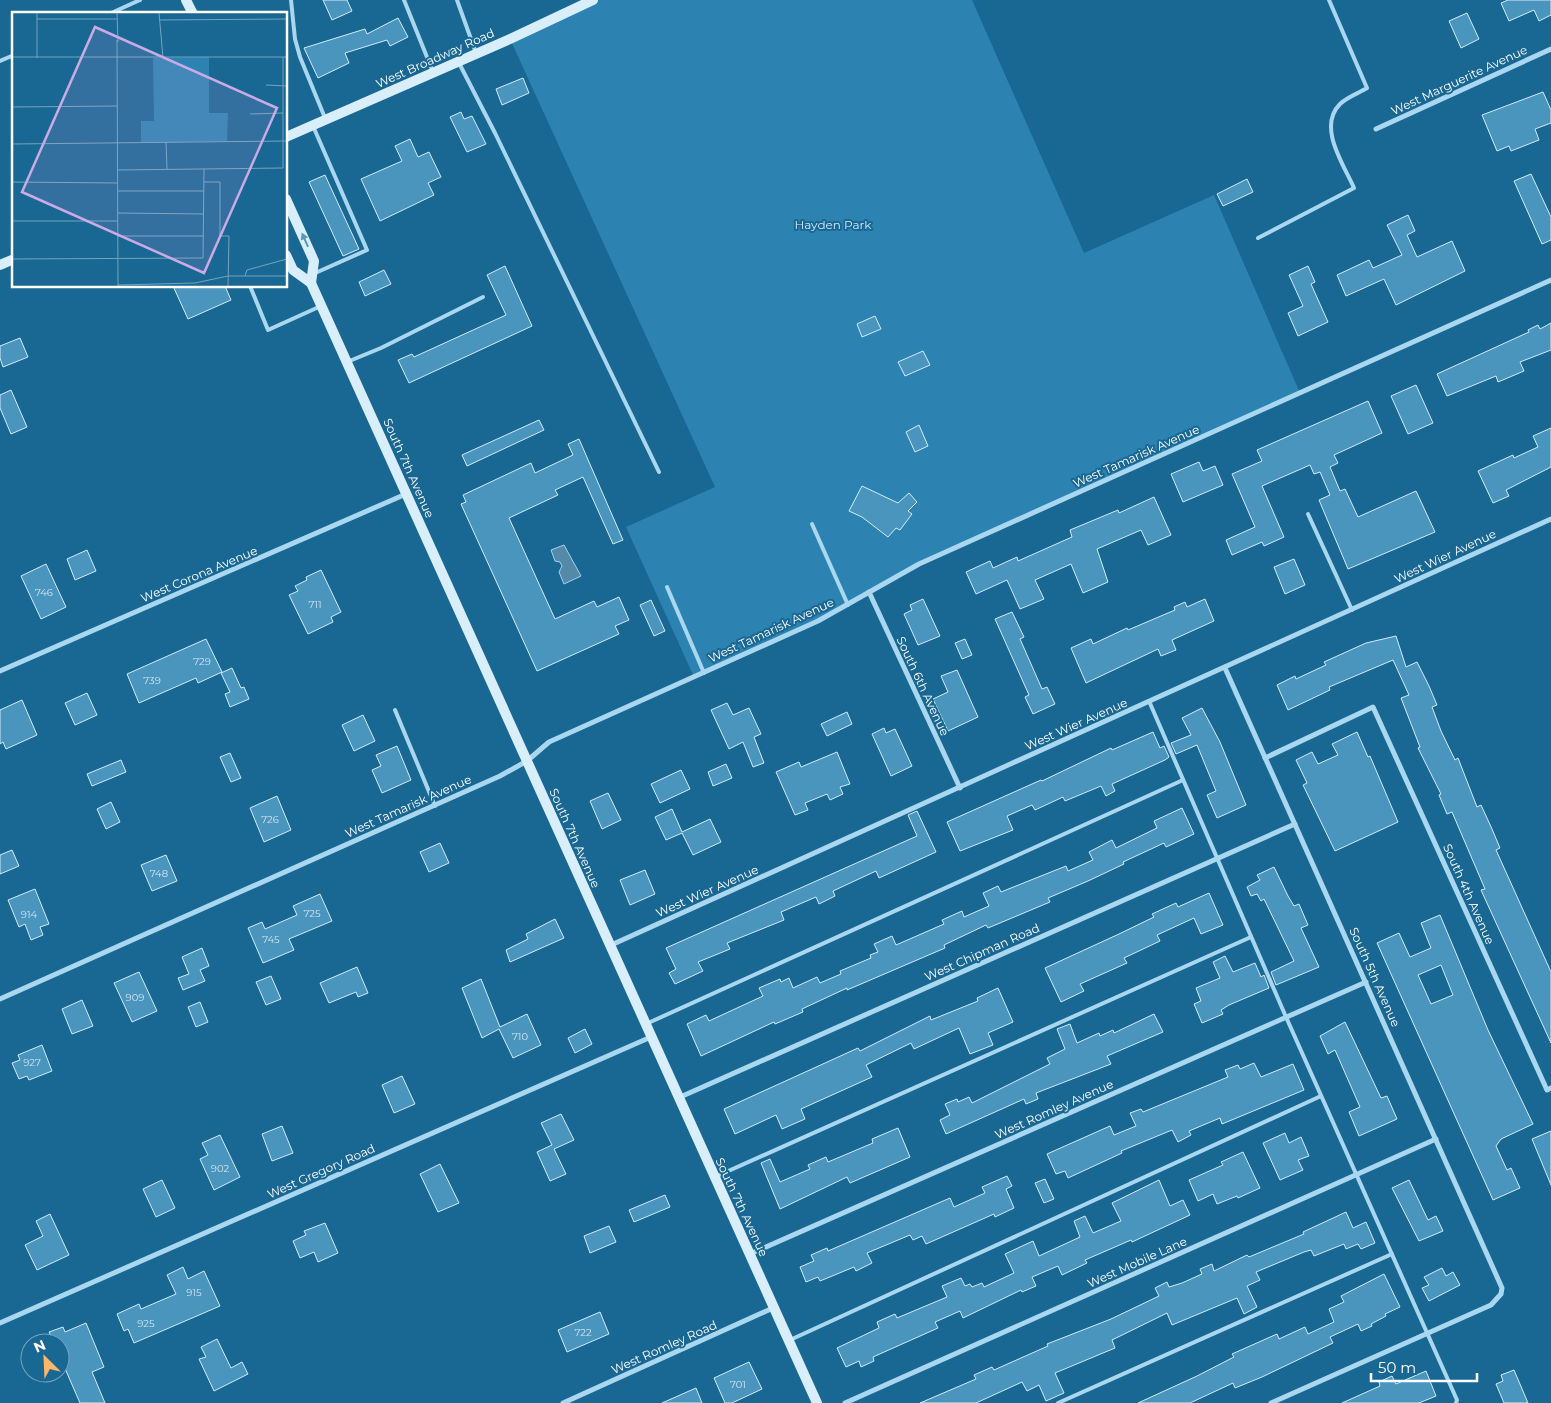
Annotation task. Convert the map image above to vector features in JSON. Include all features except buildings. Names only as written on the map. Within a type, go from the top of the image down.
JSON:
[{"type":"main road","name":"West Broadway Road","points":[[288,136],[476,53],[576,3],[593,0]]},
{"type":"main road","name":"South 7th Avenue","points":[[288,203],[314,261],[311,279],[321,306],[817,1403]]},
{"type":"main road","name":"South 7th Avenue","points":[[288,259],[293,270],[311,279]]},
{"type":"main road","points":[[0,265],[12,260]]},
{"type":"street","name":"West Marguerite Avenue","points":[[1376,129],[1551,49]]},
{"type":"street","name":"West Tamarisk Avenue","points":[[0,999],[500,776],[528,761],[549,742],[818,621],[919,564],[1551,280]]},
{"type":"street","name":"West Corona Avenue","points":[[0,671],[407,494]]},
{"type":"street","name":"West Wier Avenue","points":[[609,946],[1551,519]]},
{"type":"street","name":"South 6th Avenue","points":[[869,592],[960,788]]},
{"type":"street","name":"South 5th Avenue","points":[[1225,668],[1499,1280],[1501,1294],[1491,1305],[1429,1333]]},
{"type":"street","name":"South 4th Avenue","points":[[1265,758],[1373,707],[1549,1089]]},
{"type":"street","name":"West Chipman Road","points":[[678,1098],[1295,824]]},
{"type":"street","name":"West Romley Avenue","points":[[750,1254],[1366,982]]},
{"type":"street","name":"West Gregory Road","points":[[0,1323],[651,1037]]},
{"type":"street","name":"West Mobile Lane","points":[[845,1403],[1436,1139]]},
{"type":"street","name":"West Romley Road","points":[[563,1403],[774,1308]]},
{"type":"street","points":[[1271,1403],[1429,1333]]},
{"type":"lane","points":[[113,12],[140,0]]},
{"type":"lane","points":[[292,0],[295,39],[300,57],[326,120]]},
{"type":"lane","points":[[404,0],[433,72]]},
{"type":"lane","points":[[457,0],[476,53]]},
{"type":"lane","points":[[1258,238],[1354,188],[1333,142],[1330,121],[1339,104],[1367,88],[1329,0]]},
{"type":"lane","points":[[0,62],[12,57]]},
{"type":"lane","points":[[458,61],[500,142],[659,472]]},
{"type":"lane","points":[[311,279],[367,250],[313,126]]},
{"type":"lane","points":[[251,288],[268,330],[321,306]]},
{"type":"lane","points":[[347,362],[381,348],[483,296]]},
{"type":"lane","points":[[1308,514],[1352,610]]},
{"type":"lane","points":[[812,524],[848,605]]},
{"type":"lane","points":[[667,587],[704,673]]},
{"type":"lane","points":[[1149,701],[1286,1018],[1429,1333],[1457,1400],[1456,1403]]},
{"type":"lane","points":[[395,710],[435,806]]},
{"type":"lane","points":[[645,1024],[1183,780]]},
{"type":"lane","points":[[714,1178],[1251,937]]},
{"type":"lane","points":[[788,1340],[1321,1096]]},
{"type":"lane","points":[[1058,1403],[1392,1254]]},
{"type":"green space","name":"Hayden Park","points":[[596,0],[972,0],[1084,253],[1214,195],[1300,393],[919,564],[818,621],[694,677],[626,527],[715,487],[510,39]]},
{"type":"shaded area","points":[[564,545],[581,576],[564,584],[559,572],[562,566],[560,562],[555,561],[551,550]]}]
